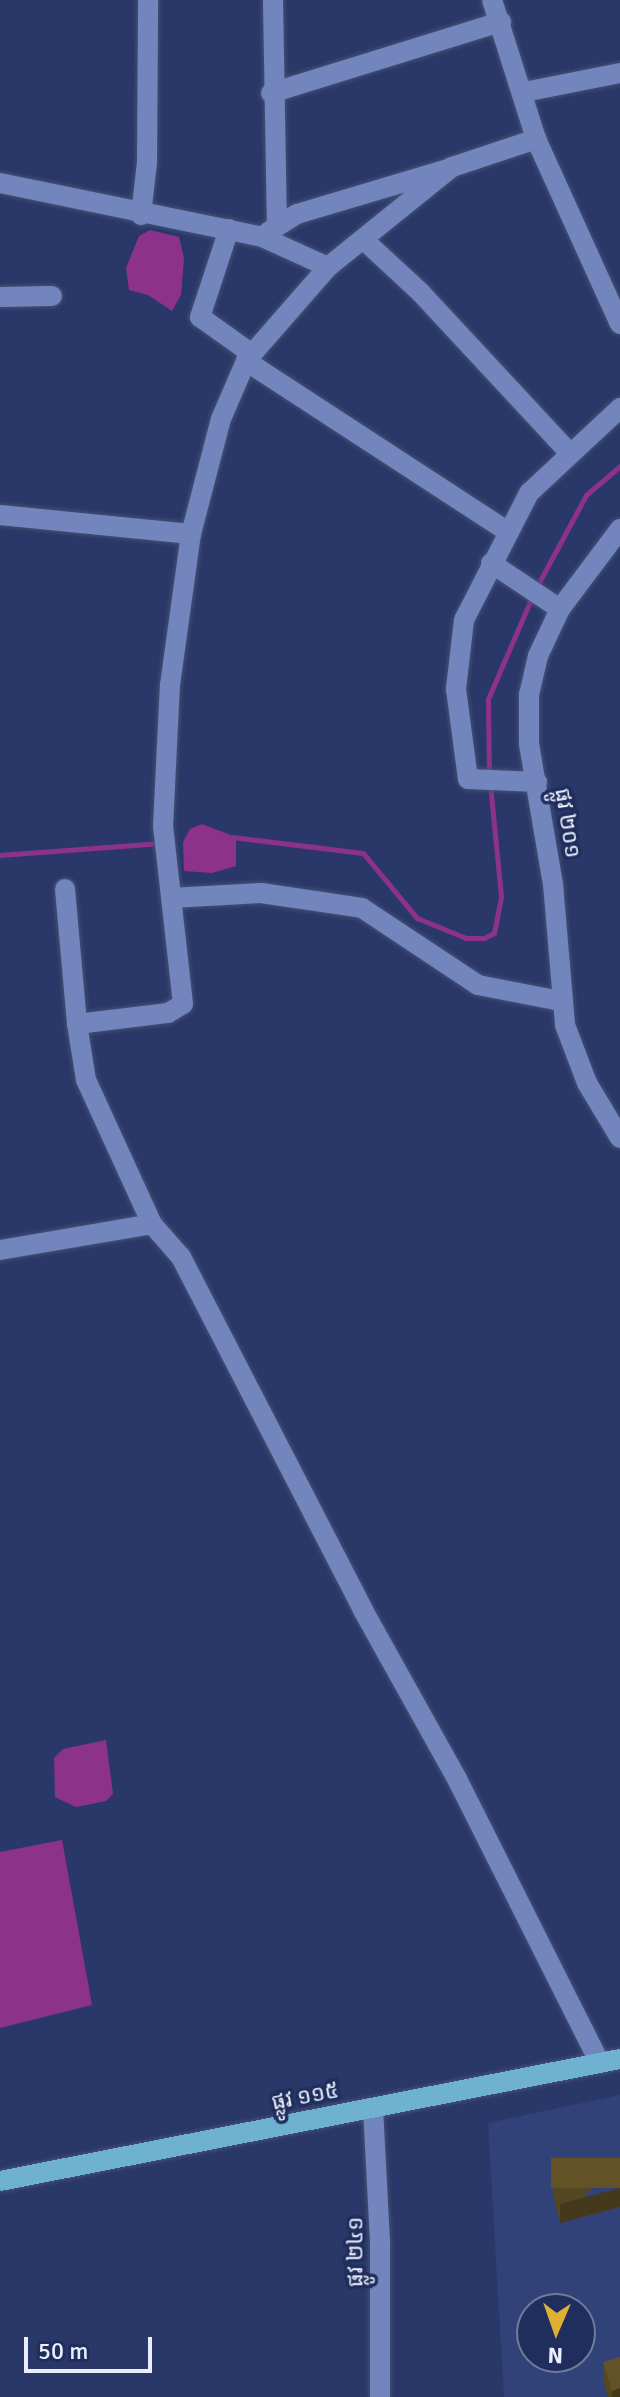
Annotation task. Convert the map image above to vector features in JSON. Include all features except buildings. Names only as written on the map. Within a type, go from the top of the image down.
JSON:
[{"type":"main road","name":"ផ្លូវ ១១៥","points":[[0,2181],[610,2061]]},
{"type":"street","points":[[141,215],[147,162],[148,0]]},
{"type":"street","points":[[270,230],[273,0]]},
{"type":"street","points":[[492,0],[524,92],[536,139],[620,324]]},
{"type":"street","points":[[271,93],[501,22]]},
{"type":"street","points":[[524,92],[620,73]]},
{"type":"street","points":[[0,183],[141,215],[229,229],[270,230],[536,139]]},
{"type":"street","points":[[77,1024],[168,1013],[183,1004],[164,831],[170,685],[191,534],[221,419],[249,358],[328,267],[366,242],[452,167]]},
{"type":"street","points":[[229,229],[200,317],[249,358],[507,531]]},
{"type":"street","points":[[270,230],[328,267]]},
{"type":"street","points":[[366,242],[421,293],[569,452]]},
{"type":"street","points":[[0,297],[52,296]]},
{"type":"street","points":[[537,782],[468,779],[456,689],[457,650],[464,620],[529,493],[569,452],[620,408]]},
{"type":"street","points":[[0,515],[191,534]]},
{"type":"street","name":"ផ្លូវ ២០១","points":[[620,529],[560,609],[538,656],[529,694],[529,744],[553,884],[560,1001],[587,1083],[620,1138]]},
{"type":"street","points":[[491,563],[560,609]]},
{"type":"street","points":[[65,889],[77,1024],[86,1080],[152,1224],[181,1257],[219,1322],[610,2061]]},
{"type":"street","points":[[171,898],[261,893],[362,908],[478,985],[560,1001]]},
{"type":"street","points":[[0,1250],[152,1224]]},
{"type":"street","name":"ផ្លូវ ២៤១","points":[[373,2108],[380,2240],[380,2397]]},
{"type":"shaded area","points":[[150,230],[179,237],[184,258],[181,295],[172,311],[148,295],[129,290],[126,268],[139,236]]},
{"type":"shaded area","points":[[202,824],[236,837],[236,866],[212,873],[184,871],[183,842],[190,829]]},
{"type":"shaded area","points":[[106,1740],[113,1794],[106,1801],[76,1807],[55,1797],[54,1758],[63,1749]]},
{"type":"shaded area","points":[[62,1840],[92,2005],[0,2028],[0,1852]]},
{"type":"shaded area","points":[[620,2095],[620,2397],[504,2397],[488,2123]]},
{"type":"waterway","points":[[536,588],[586,495],[620,466]]},
{"type":"waterway","points":[[489,774],[488,699],[532,597]]},
{"type":"waterway","points":[[232,837],[363,853],[417,918],[466,938],[484,938],[494,933],[501,896],[490,784]]},
{"type":"waterway","points":[[0,855],[158,843]]}]
